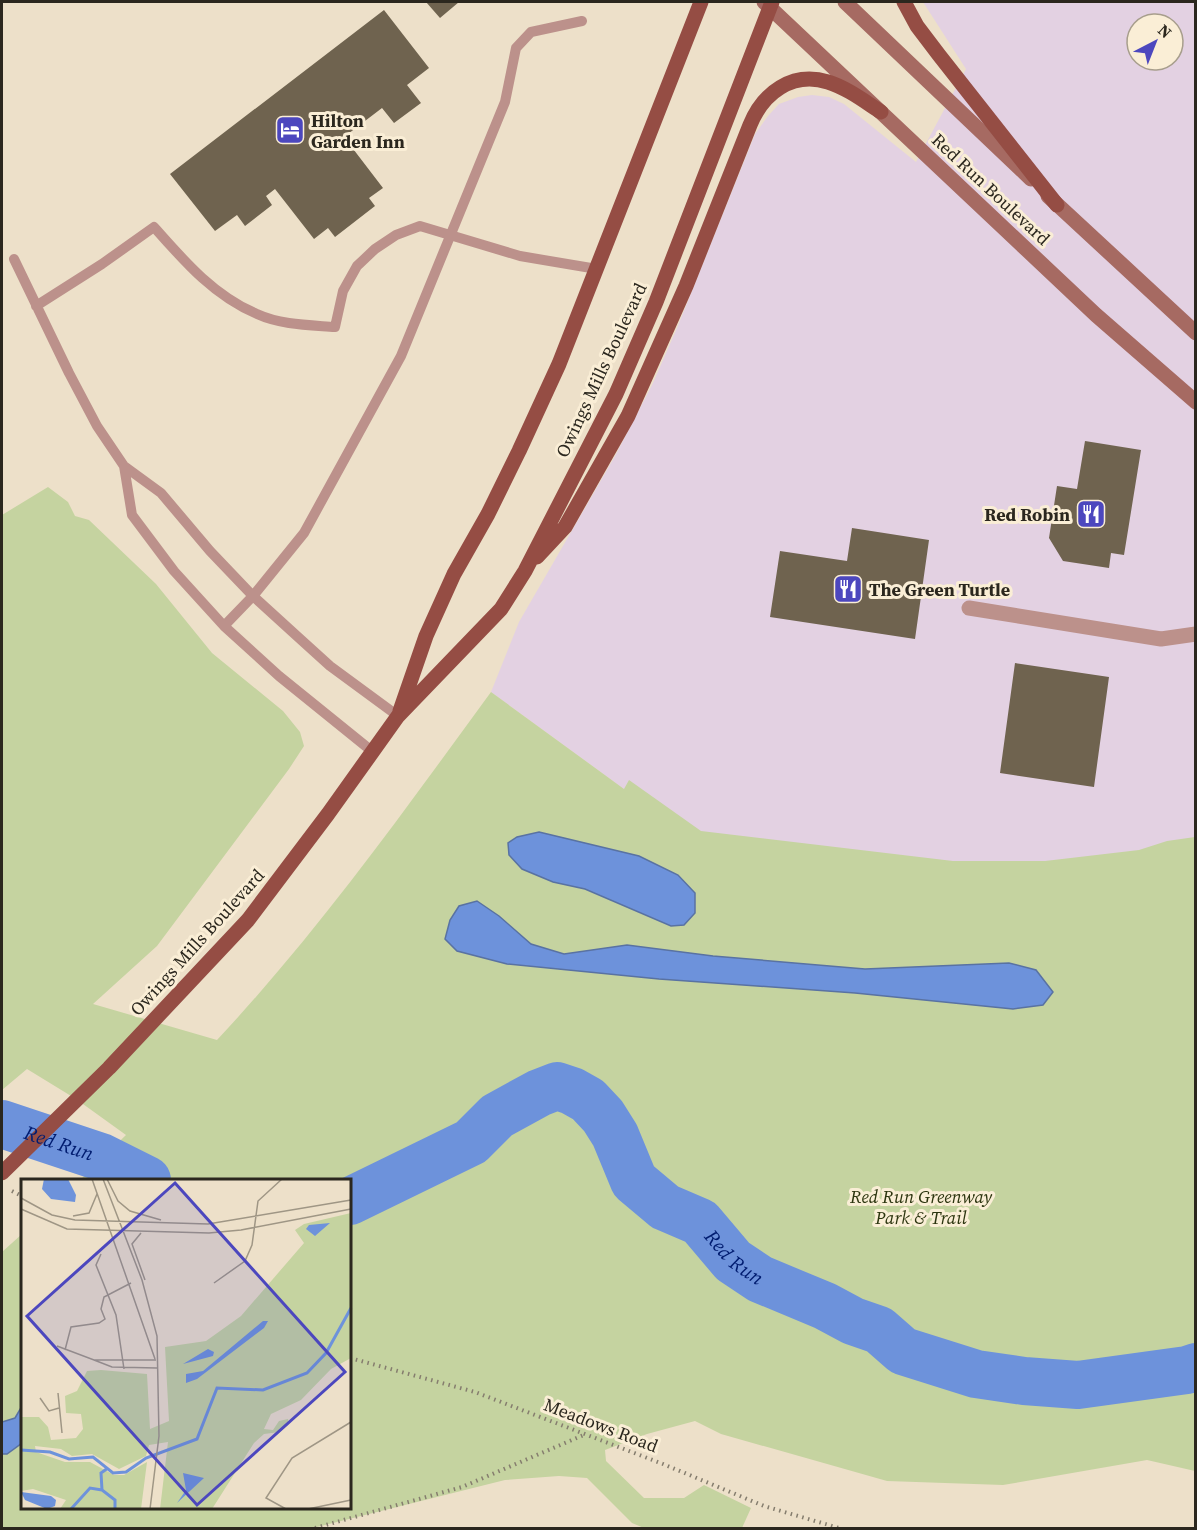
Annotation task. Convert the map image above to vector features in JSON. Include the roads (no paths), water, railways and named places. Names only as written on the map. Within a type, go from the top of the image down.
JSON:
[{"type":"main road","name":"Owings Mills Boulevard","points":[[398,716],[426,636],[454,574],[488,514],[559,364],[700,2]]},
{"type":"main road","name":"Red Run Boulevard","points":[[845,2],[1057,205],[1196,333]]},
{"type":"main road","points":[[904,2],[917,26],[1057,205]]},
{"type":"main road","name":"Owings Mills Boulevard","points":[[2,1173],[55,1123],[248,920],[398,716],[501,609],[525,571],[616,394],[656,302],[769,3]]},
{"type":"main road","name":"Red Run Boulevard","points":[[769,3],[1104,323],[1196,402]]},
{"type":"main road","points":[[525,571],[565,527],[628,416],[686,286],[750,125],[762,101],[770,93],[788,84],[821,80],[854,94],[881,112]]},
{"type":"street","points":[[969,608],[1161,639],[1196,634]]},
{"type":"lane","points":[[224,626],[253,596],[304,533],[395,366],[505,102],[516,48],[531,32],[582,21]]},
{"type":"lane","points":[[36,306],[154,228],[199,277],[227,297],[258,315],[294,324],[335,327],[343,291],[357,266],[375,249],[396,235],[420,226],[520,256],[597,269]]},
{"type":"lane","points":[[14,259],[97,426],[124,466],[161,493],[210,551],[253,596],[330,666],[398,716]]},
{"type":"lane","points":[[124,466],[132,514],[174,571],[224,626],[306,699],[373,752]]},
{"type":"water","points":[[539,832],[639,856],[678,875],[695,893],[695,913],[684,925],[671,926],[585,889],[553,882],[522,869],[509,855],[508,843],[517,837]]},
{"type":"water","points":[[477,901],[499,916],[531,944],[564,954],[627,945],[713,956],[865,969],[1009,963],[1036,970],[1053,992],[1043,1005],[1013,1009],[855,993],[659,979],[507,964],[457,951],[445,939],[450,920],[459,906]]},
{"type":"water","points":[[21,1408],[21,1444],[7,1454],[2,1454],[2,1422],[15,1418]]},
{"type":"waterway","name":"Red Run","points":[[351,1201],[471,1142],[497,1116],[557,1086],[588,1100],[603,1116],[615,1135],[634,1181],[665,1207],[700,1222],[733,1261],[760,1279],[825,1306],[853,1321],[879,1330],[903,1351],[976,1374],[1024,1381],[1078,1385],[1196,1367]]},
{"type":"waterway","name":"Red Run","points":[[2,1124],[101,1157],[145,1179]]},
{"type":"place","name":"Hilton Garden Inn","points":[[290,130]]},
{"type":"place","name":"Red Robin","points":[[1091,514]]},
{"type":"place","name":"The Green Turtle","points":[[848,589]]},
{"type":"park label","name":"Red Run Greenway Park & Trail","points":[[921,1206]]}]
